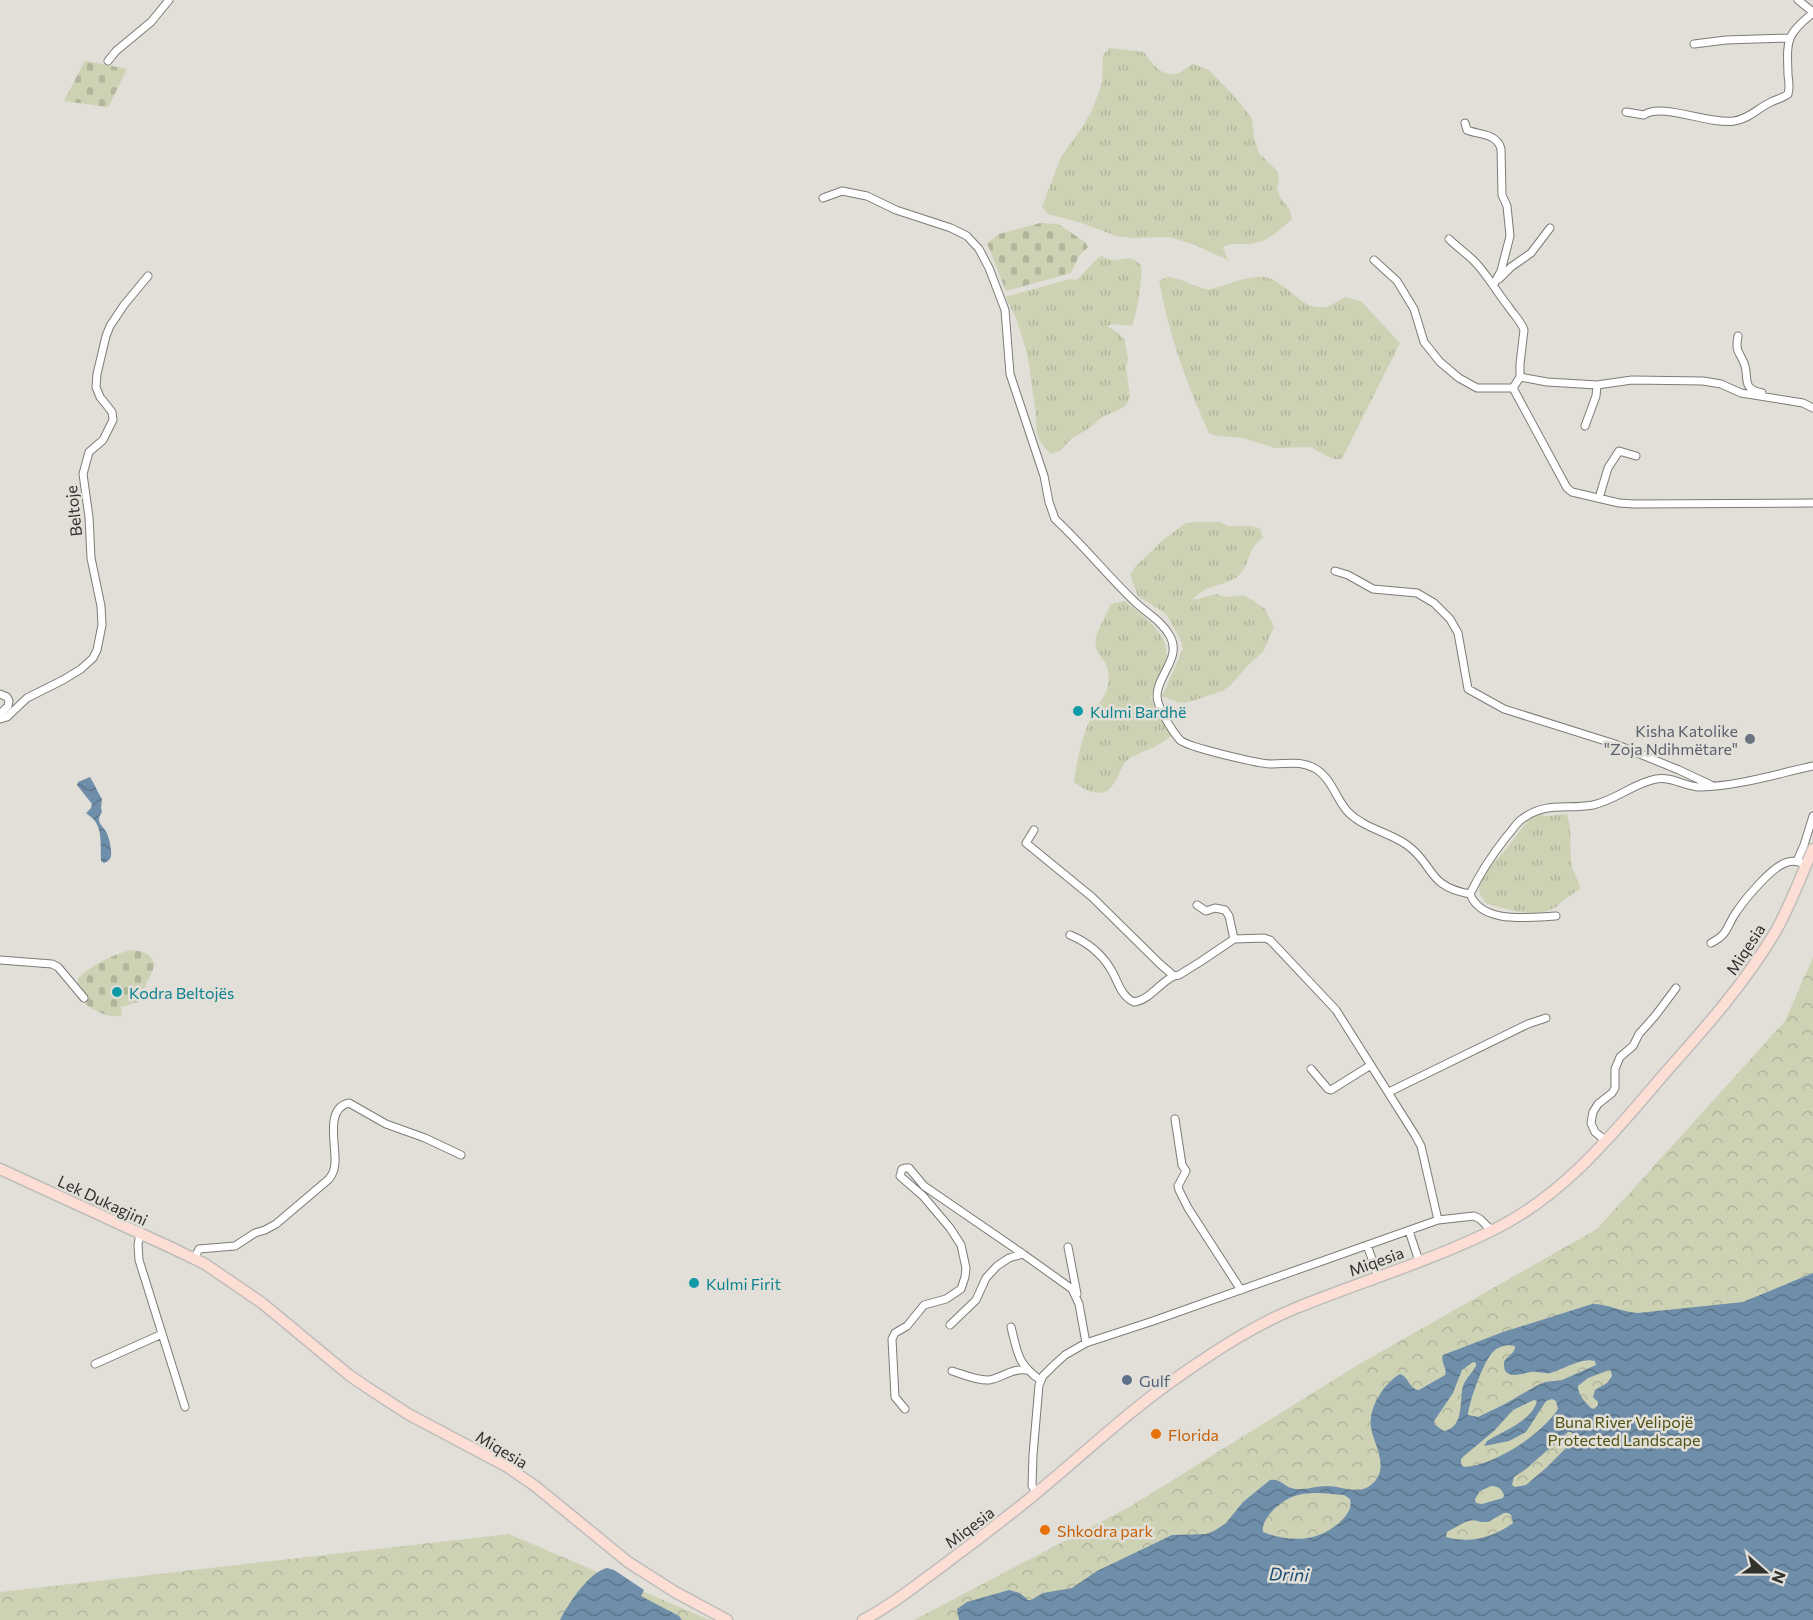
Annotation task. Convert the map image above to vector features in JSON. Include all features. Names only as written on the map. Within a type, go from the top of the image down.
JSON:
[{"type":"main road","name":"Miqesia","points":[[863,1620],[887,1606],[991,1530],[1158,1391],[1232,1340],[1292,1310],[1419,1262],[1492,1231],[1552,1192],[1606,1141],[1721,1009],[1751,970],[1791,902],[1802,863],[1813,849]]},
{"type":"main road","name":"Lek Dukagjini","points":[[0,1169],[194,1258],[262,1304]]},
{"type":"main road","name":"Miqesia","points":[[262,1304],[368,1388],[408,1414],[506,1466],[535,1486],[628,1562],[675,1592],[727,1620]]},
{"type":"street","points":[[108,62],[116,51],[151,22],[169,0]]},
{"type":"street","points":[[1626,112],[1644,115],[1649,111],[1661,110],[1718,122],[1734,121],[1748,118],[1765,105],[1788,94],[1790,89],[1789,39],[1800,23],[1813,13],[1797,0]]},
{"type":"street","points":[[1694,44],[1726,40],[1789,39]]},
{"type":"street","points":[[1465,123],[1467,130],[1494,137],[1502,149],[1502,195],[1507,206],[1510,236],[1496,283]]},
{"type":"street","points":[[823,198],[842,191],[867,196],[896,210],[967,236],[978,249],[989,268],[1005,310],[1010,374],[1044,476],[1055,519],[1136,604],[1160,623],[1171,637],[1172,661],[1161,680],[1156,697],[1171,727],[1182,742],[1253,762],[1303,763],[1317,769],[1331,782],[1336,795],[1348,812],[1363,824],[1409,846],[1444,886],[1470,894]]},
{"type":"street","points":[[1496,283],[1511,267],[1531,253],[1550,228]]},
{"type":"street","points":[[1449,239],[1474,260],[1486,277],[1496,283],[1505,303],[1522,325],[1524,330],[1520,377],[1513,388]]},
{"type":"street","points":[[1374,260],[1397,281],[1414,309],[1424,342],[1440,362],[1459,378],[1477,388],[1513,388]]},
{"type":"street","name":"Beltoje","points":[[0,719],[7,717],[27,698],[81,669],[93,658],[97,650],[102,625],[101,606],[91,558],[89,517],[83,474],[89,452],[102,440],[113,420],[112,412],[99,397],[96,387],[106,336],[120,310],[148,276]]},
{"type":"street","points":[[1738,336],[1737,351],[1744,363],[1749,387],[1772,398]]},
{"type":"street","points":[[1520,377],[1547,382],[1597,385],[1632,380],[1704,381],[1721,384],[1741,393],[1803,403],[1813,408]]},
{"type":"street","points":[[1586,426],[1596,396],[1597,385]]},
{"type":"street","points":[[1513,388],[1567,488],[1572,492],[1619,503],[1634,504],[1813,503]]},
{"type":"street","points":[[1599,498],[1608,468],[1619,450],[1636,456]]},
{"type":"street","points":[[1335,571],[1348,575],[1373,590],[1417,593],[1434,603],[1450,619],[1458,633],[1468,689],[1486,700],[1514,712],[1615,744],[1711,785]]},
{"type":"street","points":[[0,693],[9,701],[8,706],[0,714]]},
{"type":"street","points":[[1556,916],[1499,916],[1473,902],[1470,894],[1489,858],[1520,820],[1541,808],[1590,806],[1606,802],[1643,783],[1659,778],[1699,787],[1767,778],[1813,766]]},
{"type":"street","points":[[1711,943],[1726,934],[1735,914],[1759,884],[1784,863],[1802,863],[1804,845],[1813,816]]},
{"type":"street","points":[[1034,830],[1026,843],[1092,897],[1174,976]]},
{"type":"street","points":[[1197,905],[1206,911],[1215,908],[1225,910],[1229,916],[1234,939]]},
{"type":"street","points":[[1070,935],[1087,942],[1096,950],[1111,968],[1126,997],[1134,1002],[1143,1000],[1167,979],[1179,975],[1234,939],[1264,938],[1274,943],[1336,1011],[1418,1140],[1438,1220]]},
{"type":"street","points":[[0,960],[52,964],[58,967],[84,998]]},
{"type":"street","points":[[1606,1141],[1595,1132],[1591,1123],[1593,1112],[1615,1088],[1616,1069],[1620,1057],[1633,1046],[1639,1034],[1676,988]]},
{"type":"street","points":[[1389,1092],[1528,1024],[1546,1018]]},
{"type":"street","points":[[1311,1069],[1331,1090],[1371,1065]]},
{"type":"street","points":[[194,1258],[199,1249],[235,1246],[255,1233],[276,1224],[329,1179],[333,1173],[335,1161],[334,1118],[343,1104],[349,1103],[386,1124],[426,1138],[461,1155]]},
{"type":"street","points":[[1175,1119],[1182,1165],[1186,1171],[1178,1186],[1179,1190],[1188,1208],[1241,1290]]},
{"type":"street","points":[[905,1409],[896,1397],[894,1383],[895,1362],[892,1346],[895,1333],[907,1326],[924,1305],[946,1299],[961,1289],[966,1268],[961,1245],[923,1196],[900,1176],[902,1169],[909,1168],[924,1186],[1068,1284],[1079,1304]]},
{"type":"street","points":[[1037,1493],[1032,1485],[1036,1400],[1040,1380],[1065,1356],[1086,1343],[1438,1220],[1477,1217],[1492,1231]]},
{"type":"street","points":[[1409,1231],[1419,1262]]},
{"type":"street","points":[[140,1233],[139,1260],[185,1407]]},
{"type":"street","points":[[1367,1245],[1378,1276]]},
{"type":"street","points":[[1068,1247],[1086,1343]]},
{"type":"street","points":[[950,1325],[976,1300],[986,1278],[997,1266],[1009,1258],[1023,1254]]},
{"type":"street","points":[[1011,1328],[1018,1354],[1026,1370],[1040,1380]]},
{"type":"street","points":[[95,1364],[162,1334]]},
{"type":"street","points":[[952,1371],[990,1380],[1014,1370],[1026,1370]]},
{"type":"green space","points":[[1109,48],[1144,52],[1156,67],[1165,73],[1177,73],[1193,64],[1209,70],[1252,118],[1259,153],[1278,172],[1277,189],[1290,210],[1292,219],[1263,241],[1223,247],[1228,260],[1176,239],[1116,236],[1082,223],[1048,214],[1042,207],[1061,157],[1092,110],[1102,83],[1103,55]]},
{"type":"green space","points":[[84,62],[127,69],[107,107],[64,101]]},
{"type":"green space","points":[[1040,223],[1058,224],[1085,242],[1088,247],[1079,256],[1071,273],[1006,291],[987,243],[999,234]]},
{"type":"green space","points":[[1101,256],[1113,260],[1130,258],[1141,265],[1139,295],[1132,326],[1115,324],[1107,326],[1120,334],[1125,341],[1130,396],[1126,405],[1102,417],[1088,429],[1072,438],[1060,451],[1051,454],[1040,442],[1038,436],[1029,364],[1023,338],[1005,297],[1070,279],[1076,280]]},
{"type":"green space","points":[[1167,277],[1211,289],[1244,279],[1265,277],[1280,284],[1309,305],[1316,307],[1328,306],[1346,297],[1362,302],[1400,343],[1342,459],[1333,459],[1310,447],[1275,448],[1243,438],[1217,436],[1209,433],[1173,339],[1159,281]]},
{"type":"green space","points":[[1186,523],[1252,526],[1260,529],[1263,538],[1252,550],[1238,576],[1202,591],[1193,600],[1217,594],[1225,597],[1243,595],[1265,609],[1274,627],[1263,652],[1230,686],[1186,703],[1162,696],[1183,649],[1181,641],[1168,617],[1138,596],[1130,575],[1134,568],[1164,539]]},
{"type":"green space","points":[[1125,601],[1149,621],[1162,637],[1165,645],[1167,655],[1165,666],[1151,697],[1157,714],[1172,735],[1130,758],[1110,788],[1096,793],[1074,782],[1075,773],[1087,727],[1106,692],[1108,683],[1107,667],[1096,648],[1097,634],[1111,604]]},
{"type":"green space","points":[[1538,813],[1545,816],[1567,814],[1572,867],[1580,889],[1545,912],[1519,912],[1486,903],[1479,888],[1480,881],[1524,826]]},
{"type":"green space","points":[[131,950],[146,953],[155,965],[138,1002],[121,1007],[122,1016],[109,1016],[98,1012],[77,998],[78,978],[103,961]]},
{"type":"green space","name":"Buna River Velipojë Protected Landscape","points":[[1813,957],[1813,1620],[914,1620],[1131,1506],[1361,1363],[1597,1229],[1785,1021]]},
{"type":"green space","points":[[509,1534],[710,1620],[0,1620],[0,1592]]},
{"type":"water","points":[[90,777],[102,799],[102,812],[99,820],[108,835],[111,846],[111,857],[104,863],[101,861],[99,829],[86,813],[92,804],[77,785],[78,782]]},
{"type":"water","name":"Buna River Velipojë Protected Landscape","points":[[1813,1273],[1813,1620],[959,1620],[957,1609],[967,1602],[1009,1590],[1020,1593],[1031,1600],[1043,1593],[1072,1588],[1097,1571],[1172,1535],[1206,1534],[1214,1531],[1226,1523],[1243,1502],[1270,1480],[1277,1480],[1295,1489],[1327,1486],[1358,1490],[1368,1487],[1375,1481],[1381,1467],[1371,1428],[1372,1412],[1378,1397],[1388,1383],[1400,1374],[1413,1388],[1419,1390],[1445,1375],[1443,1355],[1503,1332],[1592,1304],[1638,1313],[1743,1302]],"holes":[[[1504,1346],[1515,1346],[1504,1362],[1505,1370],[1511,1375],[1534,1372],[1550,1373],[1590,1360],[1595,1361],[1596,1365],[1562,1380],[1545,1382],[1478,1417],[1468,1415],[1474,1392],[1488,1358],[1494,1351]],[[1473,1362],[1476,1363],[1463,1386],[1458,1419],[1451,1428],[1444,1431],[1435,1425],[1434,1421],[1453,1393],[1462,1370]],[[1611,1371],[1612,1376],[1607,1383],[1595,1390],[1593,1397],[1598,1405],[1594,1409],[1582,1398],[1578,1386],[1588,1378]],[[1552,1399],[1556,1401],[1558,1409],[1550,1419],[1516,1447],[1489,1461],[1464,1467],[1461,1464],[1461,1459],[1494,1431],[1513,1410],[1534,1400],[1537,1401],[1534,1408],[1523,1420],[1487,1441],[1484,1446],[1509,1441],[1526,1432],[1546,1401]],[[1568,1432],[1574,1435],[1571,1443],[1526,1485],[1515,1487],[1512,1485],[1514,1477]],[[1491,1486],[1499,1488],[1504,1495],[1503,1498],[1482,1504],[1476,1503],[1475,1499],[1480,1491]],[[1303,1494],[1344,1495],[1350,1499],[1348,1513],[1333,1527],[1315,1536],[1294,1539],[1263,1532],[1265,1522],[1272,1511],[1287,1499]],[[1508,1513],[1513,1523],[1481,1538],[1464,1540],[1446,1537],[1447,1532],[1465,1522],[1473,1520],[1488,1522]]]},
{"type":"water","points":[[607,1568],[614,1570],[644,1590],[641,1596],[679,1616],[682,1620],[560,1620],[586,1582]]},
{"type":"place","name":"Kulmi Bardhë","points":[[1078,711]]},
{"type":"place","name":"Kisha Katolike \"Zoja Ndihmëtare\"","points":[[1750,739]]},
{"type":"place","name":"Kodra Beltojës","points":[[117,992]]},
{"type":"place","name":"Kulmi Firit","points":[[694,1283]]},
{"type":"place","name":"Gulf","points":[[1127,1380]]},
{"type":"place","name":"Florida","points":[[1156,1434]]},
{"type":"place","name":"Shkodra park","points":[[1045,1530]]},
{"type":"water label","name":"Drini","points":[[1289,1574]]}]
